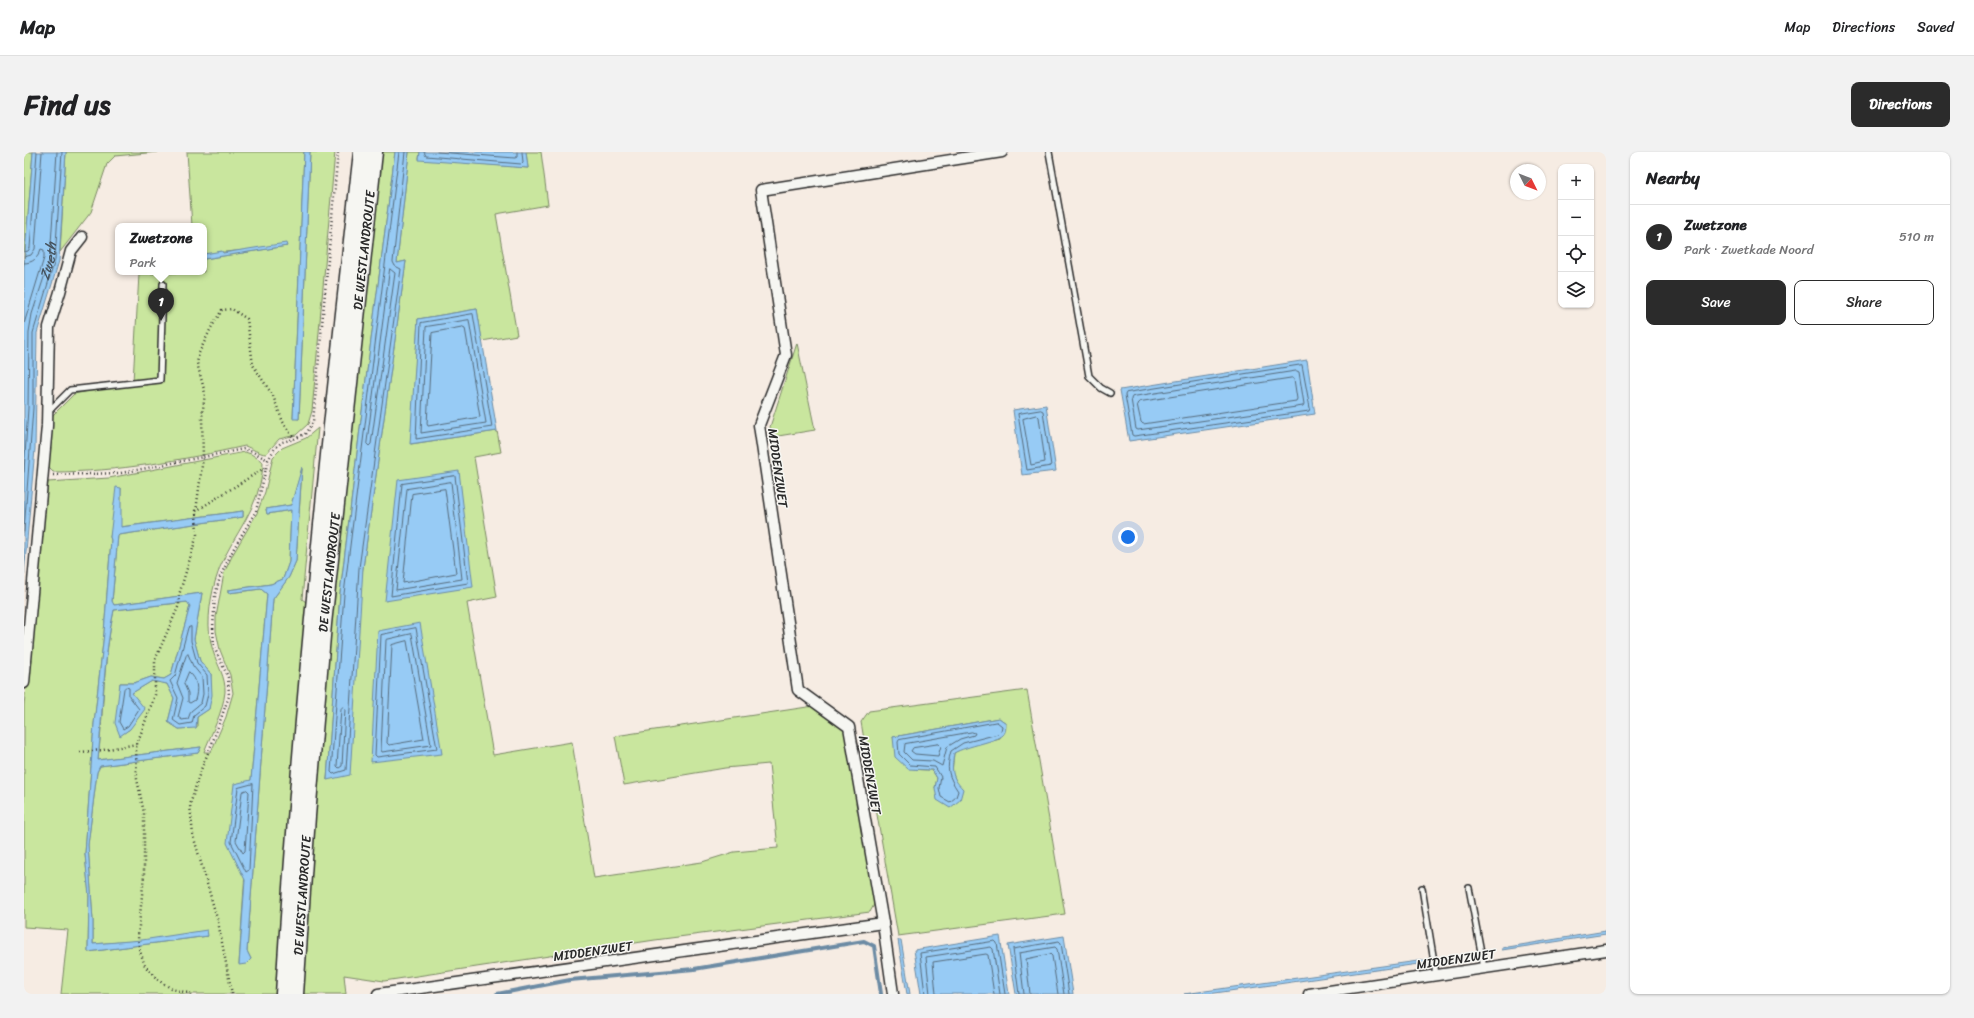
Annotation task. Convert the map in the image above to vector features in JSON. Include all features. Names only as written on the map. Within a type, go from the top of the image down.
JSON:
[{"type":"main road","name":"DE WESTLANDROUTE","points":[[284,994],[294,828],[311,625],[328,448],[362,152]]},
{"type":"main road","name":"DE WESTLANDROUTE","points":[[295,994],[323,624],[374,152]]},
{"type":"street","name":"MIDDENZWET","points":[[893,994],[884,923],[849,727],[798,690],[759,425],[786,354],[761,190],[1002,152]]},
{"type":"street","points":[[24,683],[43,476],[47,412],[49,327],[71,251],[82,237]]},
{"type":"street","name":"MIDDENZWET","points":[[378,994],[884,923]]},
{"type":"street","name":"MIDDENZWET","points":[[1309,994],[1606,950]]},
{"type":"lane","points":[[1048,152],[1089,376],[1101,388],[1110,393]]},
{"type":"lane","points":[[47,412],[70,390],[160,380],[163,284]]},
{"type":"lane","points":[[1422,888],[1436,974]]},
{"type":"lane","points":[[1469,888],[1484,968]]},
{"type":"path","points":[[232,994],[218,922],[193,835],[190,805],[229,696],[228,677],[214,647],[213,627],[215,596],[220,577],[234,548],[256,511],[268,460],[275,448],[282,442],[305,434],[313,422],[338,152]]},
{"type":"path","points":[[192,994],[172,988],[158,980],[145,966],[139,948],[138,936],[144,875],[144,813],[137,779],[136,754],[137,744],[150,713],[155,695],[155,660],[179,605],[179,595],[197,536],[195,516],[203,458],[202,417],[206,393],[197,363],[199,353],[211,328],[222,310],[232,309],[247,319],[253,365],[273,396],[283,422],[294,439]]},
{"type":"path","points":[[43,476],[121,473],[244,449],[268,460]]},
{"type":"path","points":[[196,511],[267,467]]},
{"type":"path","points":[[80,752],[91,752],[137,744]]},
{"type":"green space","points":[[24,152],[33,152],[24,266]]},
{"type":"green space","points":[[66,152],[158,152],[115,156],[107,164],[91,212],[60,252]]},
{"type":"green space","points":[[187,152],[304,152],[293,418],[299,419],[310,152],[335,152],[312,411],[308,424],[296,435],[279,439],[266,454],[245,446],[150,464],[102,470],[53,472],[49,468],[50,422],[53,415],[74,394],[133,382],[139,275],[207,275],[207,259],[287,246],[207,254],[207,223],[192,223]]},
{"type":"green space","points":[[379,152],[395,152],[340,593],[327,780],[363,568],[406,261],[397,263],[409,152],[420,152],[419,159],[528,168],[526,152],[541,152],[548,205],[496,214],[517,335],[482,341],[477,309],[418,319],[411,444],[497,431],[501,452],[474,457],[497,597],[467,603],[493,755],[572,742],[594,878],[702,862],[734,852],[778,848],[769,764],[725,768],[624,785],[615,736],[814,706],[845,728],[875,903],[870,912],[655,940],[384,981],[344,975],[346,994],[299,994],[327,624]]},
{"type":"green space","points":[[797,343],[815,430],[772,437],[770,427]]},
{"type":"green space","points":[[318,428],[302,599],[306,602],[278,994],[61,994],[68,930],[24,927],[24,705],[48,482],[109,478],[245,452],[263,462],[261,480],[257,494],[246,520],[225,556],[215,582],[211,599],[209,625],[211,643],[224,681],[225,692],[219,715],[204,752],[211,752],[226,717],[233,693],[230,675],[220,650],[216,631],[216,617],[224,573],[233,554],[257,513],[265,492],[273,457],[282,448],[306,438]],"holes":[[[302,469],[296,561],[289,577],[273,599],[247,951],[251,959],[239,964],[251,780],[267,594],[261,589],[228,593],[228,590],[271,584],[283,579],[289,562],[291,510],[267,514],[266,509],[291,505]],[[121,488],[120,527],[243,511],[243,517],[118,535],[112,602],[114,605],[202,593],[194,639],[200,661],[211,674],[209,709],[197,717],[197,727],[179,729],[168,722],[174,698],[167,684],[152,681],[132,693],[130,729],[120,735],[120,683],[134,683],[151,677],[164,679],[171,675],[190,606],[188,602],[114,610],[110,629],[106,666],[98,760],[201,747],[198,753],[100,766],[97,772],[88,845],[93,944],[208,936],[88,952],[89,895],[85,854],[94,724],[104,633],[110,537]]]},
{"type":"green space","points":[[1027,690],[1065,914],[898,936],[861,722],[869,711]],"holes":[[[999,718],[1006,723],[1000,738],[964,747],[954,753],[952,772],[956,782],[935,788],[937,778],[932,770],[914,769],[904,764],[898,754],[893,737]]]},
{"type":"water","name":"Zweth","points":[[33,152],[66,152],[59,261],[37,333],[35,449],[24,574],[24,266]]},
{"type":"water","points":[[304,152],[310,152],[299,419],[293,419]]},
{"type":"water","points":[[395,152],[409,152],[397,263],[406,261],[363,568],[350,775],[327,780],[340,594]]},
{"type":"water","points":[[420,152],[526,152],[528,168],[419,160]]},
{"type":"water","points":[[286,243],[287,246],[207,259],[207,254],[222,251],[223,253]]},
{"type":"water","points":[[477,309],[497,431],[410,444],[418,319]]},
{"type":"water","points":[[1307,360],[1315,414],[1129,441],[1120,390]]},
{"type":"water","points":[[1046,405],[1056,471],[1022,475],[1013,410]]},
{"type":"water","points":[[302,467],[296,561],[289,577],[273,599],[247,951],[251,959],[246,964],[239,965],[245,880],[227,843],[234,784],[251,780],[267,594],[261,589],[228,593],[228,590],[271,584],[283,579],[289,562],[291,510],[267,514],[266,509],[291,505]]},
{"type":"water","points":[[459,471],[473,587],[385,601],[398,480]]},
{"type":"water","points":[[116,487],[121,488],[121,527],[243,511],[243,517],[118,535],[112,601],[114,605],[202,593],[194,639],[200,661],[211,674],[212,695],[209,709],[197,717],[196,728],[179,729],[168,722],[174,698],[167,684],[152,681],[132,693],[145,709],[130,729],[120,736],[115,723],[120,683],[134,683],[151,677],[164,679],[171,675],[190,606],[187,602],[114,610],[105,666],[98,760],[201,747],[198,753],[100,766],[97,772],[88,845],[93,944],[142,940],[207,930],[208,936],[88,952],[89,896],[85,854],[94,724],[104,633],[110,537]]},
{"type":"water","points":[[420,623],[442,754],[371,762],[378,631]]},
{"type":"water","points":[[999,718],[1006,723],[1003,735],[954,753],[954,776],[963,789],[960,800],[950,808],[937,800],[935,788],[937,778],[932,770],[908,769],[895,757],[893,737]]},
{"type":"water","points":[[1606,931],[1606,934],[1502,950],[1502,948]]},
{"type":"water","points":[[1000,936],[1009,994],[921,994],[914,950]]},
{"type":"water","points":[[1064,936],[1073,994],[1016,994],[1008,945]]},
{"type":"water","points":[[898,940],[901,940],[910,994],[907,994]]},
{"type":"water","points":[[1425,960],[1425,963],[1208,994],[1184,994]]},
{"type":"waterway","points":[[497,994],[570,980],[694,969],[864,941],[874,946],[881,994]]},
{"type":"place","name":"Zwetzone","points":[[161,321]]}]
